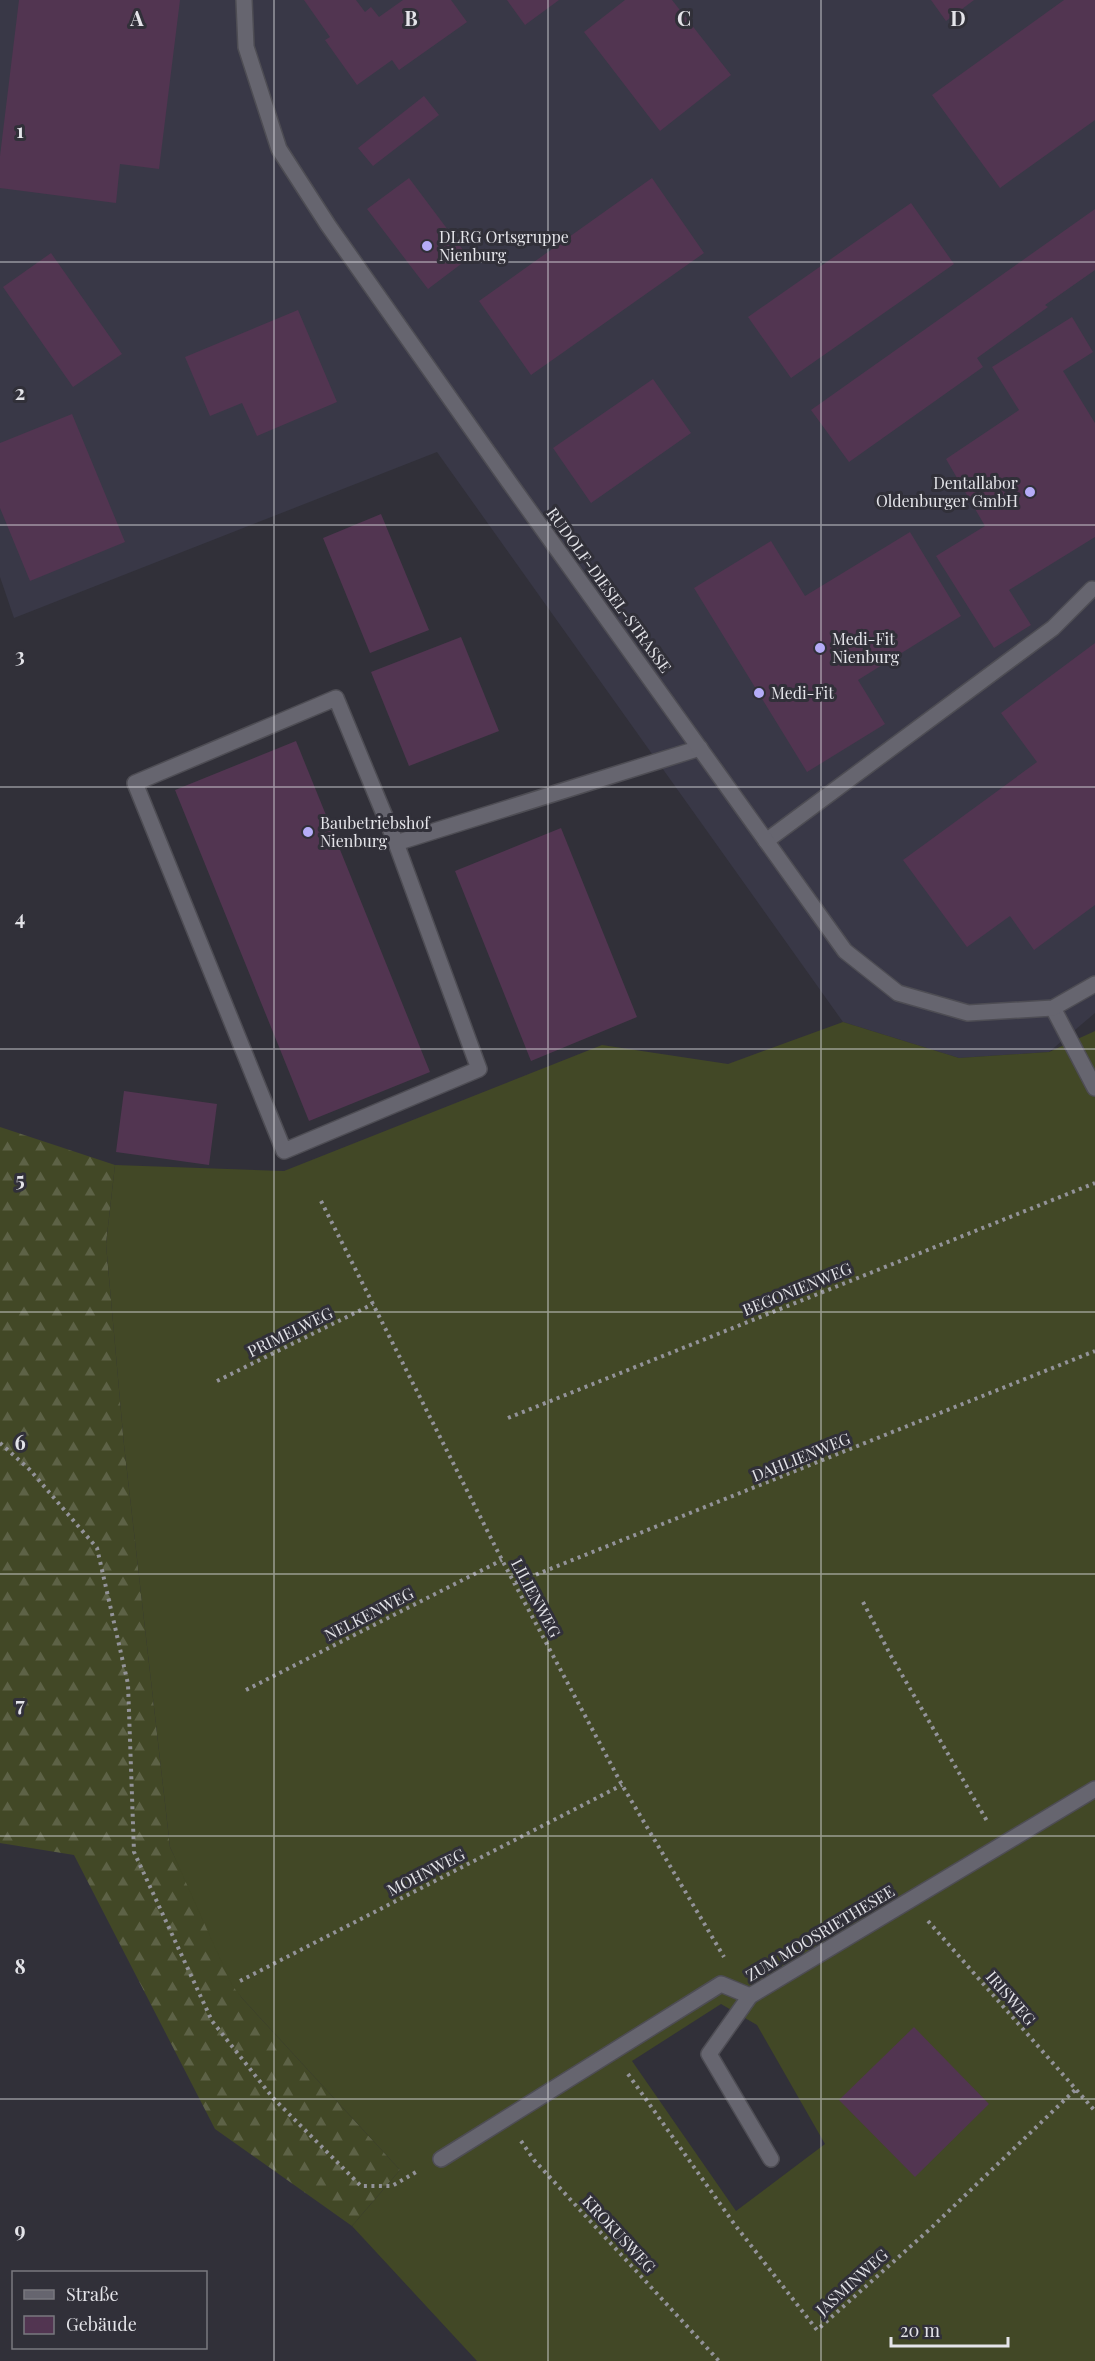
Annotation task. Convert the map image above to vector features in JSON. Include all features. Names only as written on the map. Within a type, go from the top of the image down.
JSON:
[{"type":"street","name":"RUDOLF-DIESEL-STRASSE","points":[[244,0],[246,47],[279,149],[328,225],[845,951],[898,993],[968,1013],[1053,1008],[1095,984]]},
{"type":"street","points":[[766,841],[1053,628],[1092,590]]},
{"type":"street","points":[[336,698],[396,843],[479,1069],[284,1151],[135,783],[336,698]]},
{"type":"street","points":[[396,843],[700,748]]},
{"type":"street","points":[[1053,1008],[1095,1088]]},
{"type":"street","name":"ZUM MOOSRIETHESEE","points":[[441,2158],[721,1984],[750,1996],[1095,1789]]},
{"type":"street","points":[[750,1996],[709,2054],[771,2158]]},
{"type":"path","name":"BEGONIENWEG","points":[[508,1418],[1095,1183]]},
{"type":"path","name":"LILIENWEG","points":[[321,1201],[502,1560],[622,1785],[707,1930],[750,1996]]},
{"type":"path","name":"PRIMELWEG","points":[[218,1382],[373,1304]]},
{"type":"path","name":"DAHLIENWEG","points":[[515,1583],[1095,1351]]},
{"type":"path","points":[[0,1443],[30,1470],[97,1548],[128,1684],[134,1852],[212,2022],[273,2098],[361,2186],[392,2186],[441,2158]]},
{"type":"path","name":"NELKENWEG","points":[[246,1690],[502,1560]]},
{"type":"path","points":[[863,1602],[891,1656],[1001,1845]]},
{"type":"path","name":"MOHNWEG","points":[[240,1981],[622,1785]]},
{"type":"path","name":"IRISWEG","points":[[914,1898],[926,1919],[1095,2110]]},
{"type":"path","name":"JASMINWEG","points":[[613,2051],[735,2225],[816,2330],[930,2229],[1076,2090]]},
{"type":"path","name":"KROKUSWEG","points":[[506,2118],[534,2160],[720,2361]]},
{"type":"shaded area","points":[[0,0],[1095,0],[1095,1013],[1049,1052],[959,1058],[843,1022],[437,452],[14,618],[0,577]]},
{"type":"green space","points":[[843,1022],[959,1058],[1049,1052],[1095,1031],[1095,2361],[477,2361],[352,2226],[400,2170],[232,1985],[170,1847],[124,1445],[106,1244],[115,1165],[284,1171],[602,1045],[728,1064]],"holes":[[[721,2004],[757,2025],[825,2144],[736,2211],[632,2061]]]},
{"type":"green space","points":[[0,1127],[115,1165],[106,1244],[124,1445],[170,1847],[241,1997],[400,2170],[352,2226],[215,2129],[74,1855],[0,1843]]},
{"type":"building","points":[[19,0],[180,0],[159,169],[120,164],[116,203],[0,188],[0,156]]},
{"type":"building","points":[[304,0],[356,0],[365,12],[371,7],[379,17],[403,0],[451,0],[467,22],[399,70],[392,60],[357,85],[325,40],[330,37]]},
{"type":"building","points":[[507,0],[559,0],[525,25]]},
{"type":"building","points":[[625,0],[672,0],[731,75],[660,131],[584,32]]},
{"type":"building","points":[[931,0],[974,0],[946,21]]},
{"type":"building","points":[[1064,0],[1095,0],[1095,120],[1000,188],[932,95]]},
{"type":"building","points":[[424,96],[439,115],[373,166],[358,148]]},
{"type":"building","name":"DLRG Ortsgruppe Nienburg","points":[[409,178],[469,258],[428,289],[367,209]]},
{"type":"building","points":[[652,178],[704,253],[531,375],[479,301]]},
{"type":"building","points":[[911,203],[954,264],[791,378],[748,317]]},
{"type":"building","points":[[1095,209],[1095,270],[1045,305],[1048,307],[977,358],[983,367],[849,462],[811,410]]},
{"type":"building","points":[[51,253],[122,354],[73,387],[3,287]]},
{"type":"building","points":[[298,310],[337,402],[257,436],[242,403],[210,416],[185,357]]},
{"type":"building","name":"Dentallabor Oldenburger GmbH","points":[[1072,317],[1093,352],[1063,371],[1095,423],[1095,537],[1009,590],[1031,625],[994,648],[936,556],[985,526],[946,459],[1019,410],[992,367]]},
{"type":"building","points":[[653,379],[691,433],[591,503],[553,448]]},
{"type":"building","points":[[72,414],[125,542],[30,581],[0,508],[0,443]]},
{"type":"building","points":[[381,514],[429,630],[370,653],[323,538]]},
{"type":"building","name":"Medi-Fit Nienburg","points":[[910,532],[961,616],[858,680],[885,724],[807,772],[694,588],[771,541],[805,596]]},
{"type":"building","points":[[461,637],[499,731],[409,766],[371,672]]},
{"type":"building","points":[[1095,643],[1095,905],[1034,950],[1010,916],[967,947],[903,860],[1037,762],[1001,713]]},
{"type":"building","points":[[296,741],[430,1072],[309,1121],[175,790]]},
{"type":"building","points":[[561,828],[637,1017],[531,1061],[455,871]]},
{"type":"building","points":[[124,1091],[217,1104],[209,1165],[116,1152]]},
{"type":"building","points":[[914,2027],[989,2104],[915,2177],[839,2100]]},
{"type":"place","name":"DLRG Ortsgruppe Nienburg","points":[[427,246]]},
{"type":"place","name":"Dentallabor Oldenburger GmbH","points":[[1030,492]]},
{"type":"place","name":"Medi-Fit Nienburg","points":[[820,648]]},
{"type":"place","name":"Medi-Fit","points":[[759,693]]},
{"type":"place","name":"Baubetriebshof Nienburg","points":[[308,832]]}]
